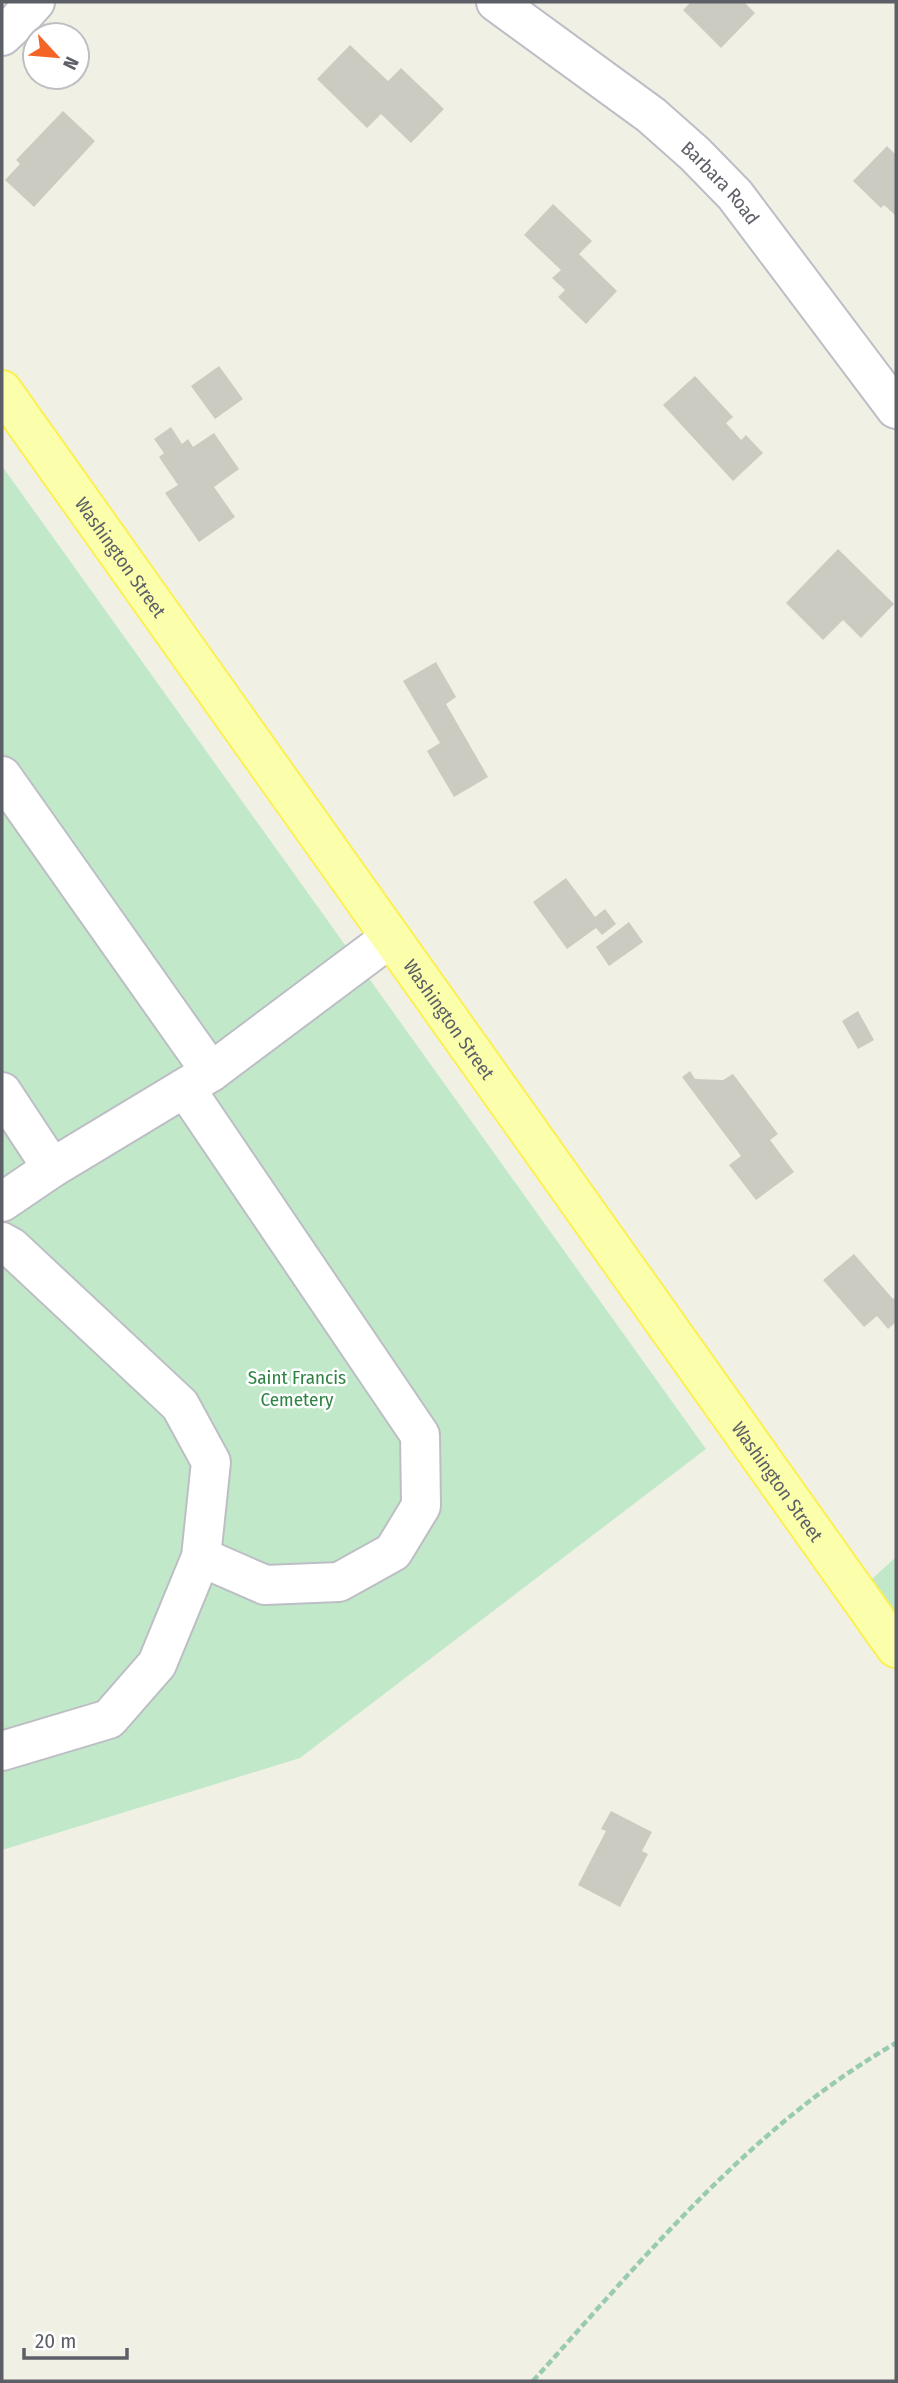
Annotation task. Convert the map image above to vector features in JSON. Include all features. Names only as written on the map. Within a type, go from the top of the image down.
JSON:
[{"type":"main road","name":"Washington Street","points":[[2,390],[896,1648]]},
{"type":"street","points":[[2,36],[35,2]]},
{"type":"street","name":"Barbara Road","points":[[496,2],[651,115],[695,153],[735,195],[896,409]]},
{"type":"street","points":[[2,776],[198,1080],[419,1436],[421,1506],[393,1552],[339,1582],[265,1585],[201,1557]]},
{"type":"street","points":[[2,1202],[52,1168],[198,1080],[390,938]]},
{"type":"street","points":[[2,1092],[52,1168]]},
{"type":"street","points":[[2,1242],[11,1247],[180,1405],[211,1462],[201,1557],[157,1664],[109,1719],[6,1746]]},
{"type":"path","points":[[533,2381],[646,2255],[748,2151],[832,2084],[896,2043]]},
{"type":"green space","name":"Saint Francis Cemetery","points":[[2,466],[706,1449],[300,1758],[2,1850]]},
{"type":"green space","points":[[896,1557],[896,1638],[849,1600]]},
{"type":"building","points":[[691,2],[744,2],[755,13],[721,48],[683,10]]},
{"type":"building","points":[[350,45],[388,81],[401,68],[444,109],[411,143],[381,114],[367,128],[317,79]]},
{"type":"building","points":[[63,111],[95,141],[34,207],[5,180],[20,164],[16,160]]},
{"type":"building","points":[[887,146],[896,155],[896,216],[884,205],[881,208],[853,181]]},
{"type":"building","points":[[553,204],[592,241],[579,254],[617,291],[586,324],[558,297],[565,290],[552,278],[561,270],[524,235]]},
{"type":"building","points":[[219,366],[243,399],[215,419],[191,386]]},
{"type":"building","points":[[695,376],[733,417],[726,423],[741,440],[746,435],[763,453],[733,481],[663,405]]},
{"type":"building","points":[[171,427],[182,444],[188,439],[193,447],[214,433],[239,469],[214,487],[235,517],[199,542],[165,493],[178,485],[159,457],[164,453],[154,439]]},
{"type":"building","points":[[838,549],[894,604],[861,638],[843,620],[823,640],[786,603]]},
{"type":"building","points":[[436,662],[456,697],[446,704],[488,777],[454,797],[427,751],[440,743],[403,681]]},
{"type":"building","points":[[566,878],[595,917],[605,909],[616,924],[602,935],[596,928],[567,949],[533,902]]},
{"type":"building","points":[[629,922],[643,942],[609,966],[596,947]]},
{"type":"building","points":[[858,1011],[874,1040],[858,1049],[842,1021]]},
{"type":"building","points":[[690,1071],[695,1079],[723,1080],[733,1074],[778,1134],[770,1140],[794,1172],[756,1200],[729,1165],[741,1156],[682,1077]]},
{"type":"building","points":[[854,1254],[893,1299],[896,1297],[896,1322],[888,1329],[877,1316],[864,1327],[823,1280]]},
{"type":"building","points":[[611,1811],[652,1832],[642,1851],[648,1854],[620,1907],[578,1885],[606,1831],[601,1829]]}]
